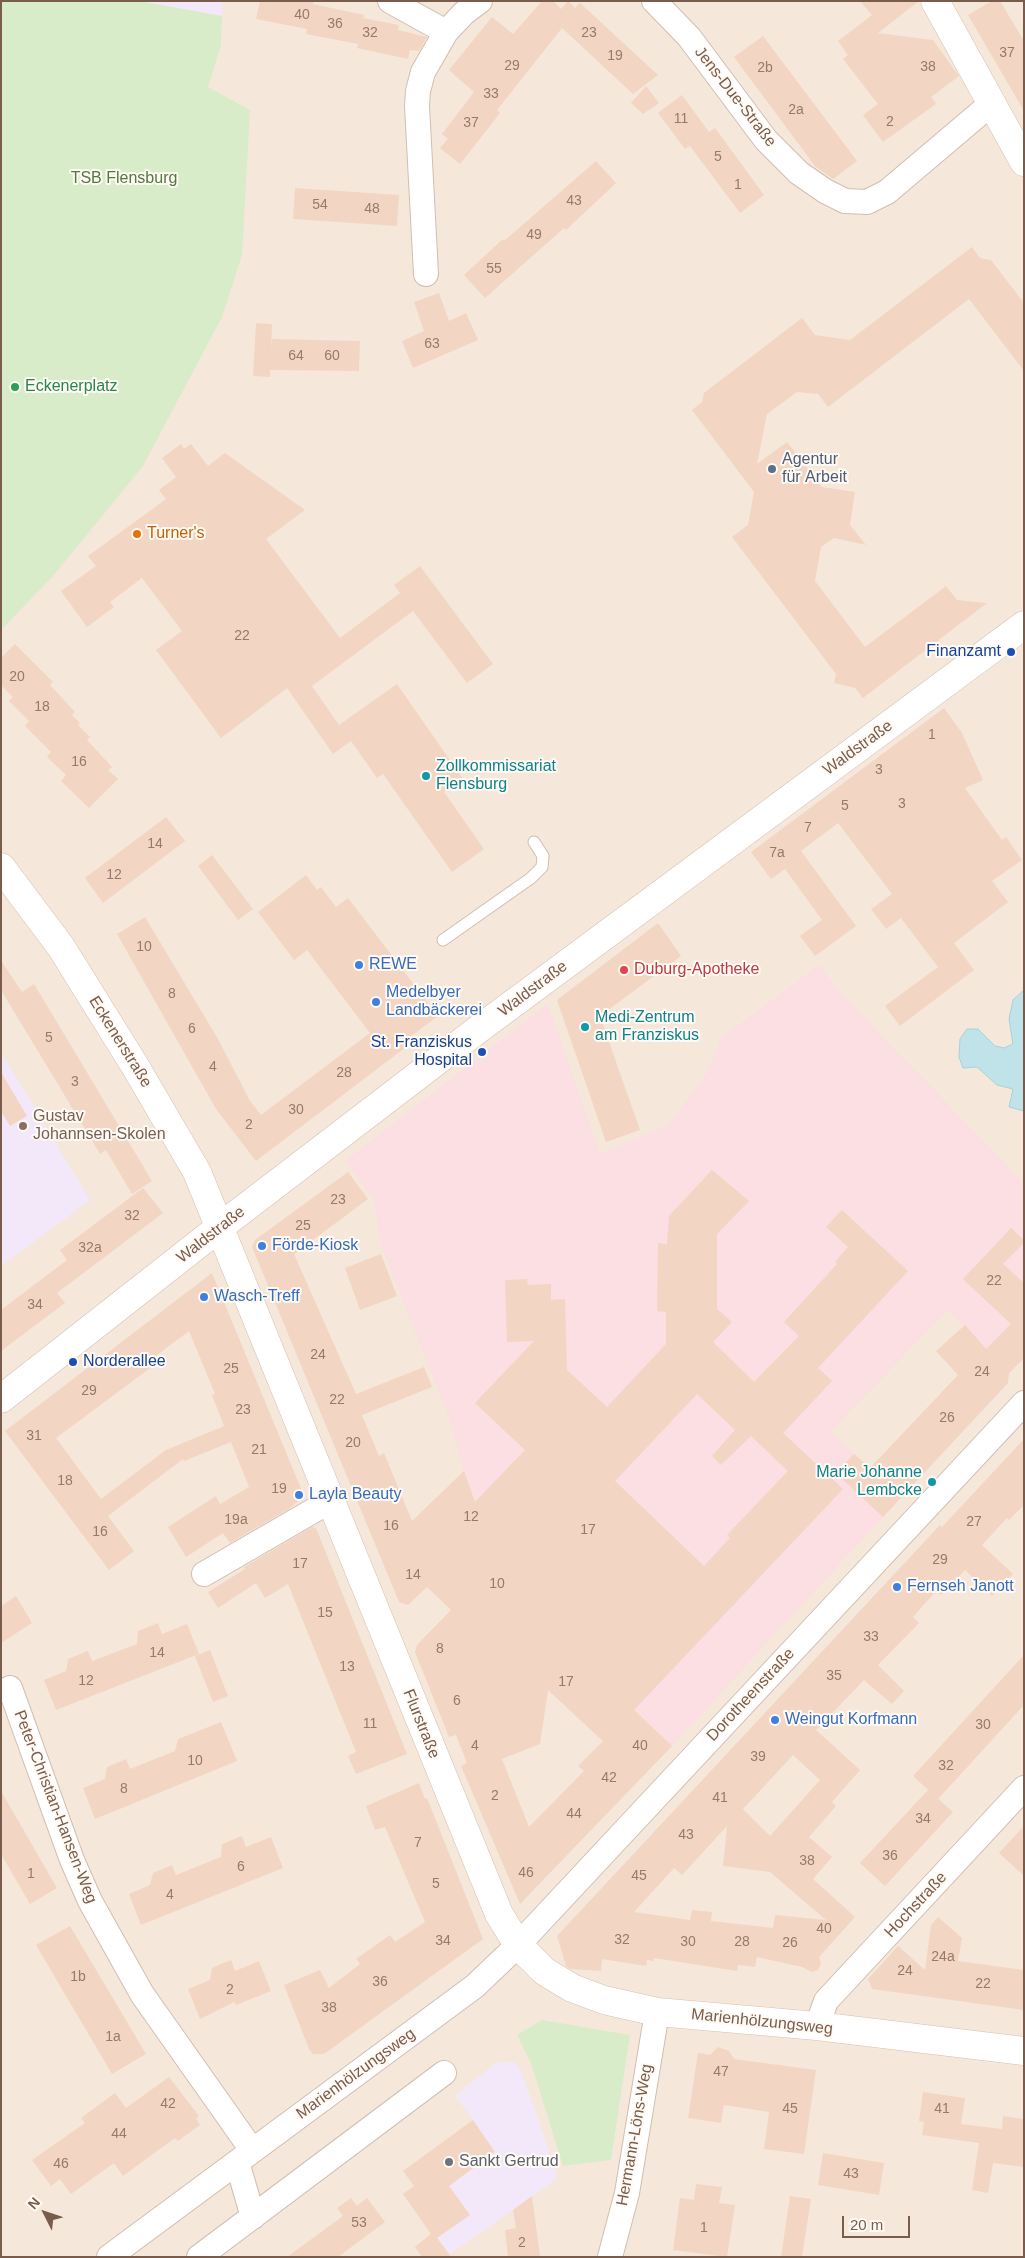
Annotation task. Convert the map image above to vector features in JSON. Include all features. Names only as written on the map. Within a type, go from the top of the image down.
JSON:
[{"type":"street","points":[[390,1],[446,32]]},
{"type":"street","points":[[426,274],[418,91],[423,72],[446,32],[464,13],[480,1]]},
{"type":"street","name":"Jens-Due-Straße","points":[[654,1],[689,37],[766,140],[799,173],[824,191],[844,201],[867,202],[887,192],[992,103]]},
{"type":"street","points":[[934,1],[1024,162]]},
{"type":"street","name":"Waldstraße","points":[[1,1399],[220,1227],[525,994],[1024,625]]},
{"type":"street","name":"Eckenerstraße","points":[[1,867],[61,947],[135,1066],[197,1172],[220,1227]]},
{"type":"street","name":"Flurstraße","points":[[220,1227],[239,1278],[499,1914],[518,1944]]},
{"type":"street","name":"Dorotheenstraße","points":[[475,1986],[518,1944],[1024,1402]]},
{"type":"street","points":[[204,1574],[330,1500]]},
{"type":"street","name":"Peter-Christian-Hansen-Weg","points":[[10,1688],[72,1860],[90,1901],[142,1994],[245,2156]]},
{"type":"street","name":"Hochstraße","points":[[817,2026],[826,2002],[1024,1788]]},
{"type":"street","name":"Marienhölzungsweg","points":[[518,1944],[544,1971],[572,1988],[604,2000],[657,2012],[817,2026],[1024,2051]]},
{"type":"street","name":"Marienhölzungsweg","points":[[109,2257],[475,1986]]},
{"type":"street","name":"Hermann-Löns-Weg","points":[[610,2257],[627,2192],[657,2012]]},
{"type":"street","points":[[199,2257],[444,2073]]},
{"type":"street","points":[[245,2156],[253,2217]]},
{"type":"lane","points":[[443,940],[531,878],[542,867],[543,856],[534,842]]},
{"type":"shaded area","points":[[1,1],[1024,1],[1024,2257],[1,2257]]},
{"type":"shaded area","points":[[139,1],[223,1],[222,16]]},
{"type":"shaded area","points":[[819,965],[844,997],[1024,1183],[1024,1358],[1009,1374],[948,1310],[830,1432],[901,1497],[672,1746],[638,1714],[607,1746],[546,1688],[464,1471],[450,1420],[382,1248],[373,1199],[345,1161],[548,1004],[600,1154],[669,1124],[707,1073],[721,1038]]},
{"type":"shaded area","name":"Gustav Johannsen-Skolen","points":[[1,1052],[90,1200],[1,1266]]},
{"type":"shaded area","points":[[507,2061],[515,2063],[521,2070],[558,2178],[450,2254],[425,2221],[449,2186],[495,2152],[455,2095],[496,2063]]},
{"type":"green space","name":"TSB Flensburg","points":[[1,1],[139,1],[222,16],[221,45],[208,87],[250,110],[242,255],[222,317],[143,466],[53,576],[1,630]]},
{"type":"green space","points":[[542,2020],[630,2035],[611,2160],[563,2166],[531,2063],[517,2035]]},
{"type":"water","points":[[1024,990],[1024,1111],[1009,1107],[1013,1089],[997,1085],[977,1067],[963,1068],[959,1057],[960,1039],[967,1029],[978,1029],[995,1046],[1004,1048],[1013,1044],[1009,1019],[1013,1000]]},
{"type":"building","points":[[260,1],[313,1],[313,4],[364,15],[363,18],[399,25],[398,30],[427,37],[419,51],[410,50],[408,59],[357,48],[358,44],[306,34],[307,29],[256,19]]},
{"type":"building","points":[[542,1],[553,1],[561,9],[568,1],[575,8],[580,3],[658,75],[633,94],[562,28],[497,110],[500,113],[460,164],[440,148],[448,139],[442,134],[474,92],[449,70],[492,17],[513,34]]},
{"type":"building","points":[[860,1],[919,1],[878,33],[933,40],[959,76],[931,97],[936,104],[883,142],[863,115],[878,104],[843,59],[848,55],[838,41],[872,15]]},
{"type":"building","points":[[992,1],[1000,1],[1024,41],[1024,111],[968,15]]},
{"type":"building","points":[[763,36],[857,161],[833,179],[815,166],[734,57]]},
{"type":"building","points":[[646,86],[659,103],[643,114],[631,103]]},
{"type":"building","points":[[682,95],[709,132],[715,128],[764,195],[740,213],[690,146],[685,149],[658,113]]},
{"type":"building","points":[[596,161],[616,183],[566,230],[564,228],[485,298],[464,275],[503,239],[504,241]]},
{"type":"building","points":[[295,188],[399,195],[397,226],[293,219]]},
{"type":"building","name":"Agentur für Arbeit","points":[[972,247],[980,258],[991,260],[1024,303],[1024,371],[969,299],[828,407],[818,394],[797,392],[767,414],[757,464],[787,442],[822,487],[855,492],[850,525],[866,545],[834,538],[821,547],[815,581],[865,647],[946,586],[957,600],[987,603],[863,698],[855,688],[834,683],[836,674],[732,537],[748,525],[754,492],[692,410],[702,402],[704,393],[802,318],[815,335],[850,340]]},
{"type":"building","points":[[439,293],[449,321],[466,313],[478,340],[413,368],[402,341],[424,331],[414,302]]},
{"type":"building","points":[[256,323],[272,324],[271,350],[272,339],[360,341],[359,371],[270,370],[270,377],[253,376]]},
{"type":"building","points":[[181,444],[184,449],[191,444],[208,466],[225,453],[305,510],[266,539],[340,638],[400,593],[394,585],[420,566],[493,664],[467,683],[413,611],[312,686],[339,725],[397,684],[463,779],[444,792],[484,849],[452,872],[383,774],[377,778],[351,741],[333,754],[287,688],[221,738],[156,650],[182,631],[142,578],[110,602],[114,607],[87,627],[61,591],[96,566],[88,556],[166,499],[159,490],[176,477],[162,458]]},
{"type":"building","points":[[15,644],[53,682],[50,685],[75,712],[72,715],[80,723],[78,725],[90,737],[87,740],[112,767],[108,770],[118,779],[89,808],[61,781],[66,775],[47,757],[51,752],[25,726],[29,721],[9,701],[13,697],[1,685],[1,658]]},
{"type":"building","points":[[944,708],[962,733],[983,780],[965,788],[1002,840],[1006,837],[1022,860],[992,881],[1008,902],[954,943],[974,970],[900,1026],[885,1006],[938,967],[901,918],[886,929],[871,909],[892,894],[838,823],[801,851],[856,926],[815,956],[800,936],[822,920],[785,869],[771,879],[751,852]]},
{"type":"building","points":[[166,817],[185,841],[103,903],[85,878]]},
{"type":"building","points":[[212,855],[253,909],[238,920],[198,866]]},
{"type":"building","points":[[306,875],[317,890],[321,887],[336,907],[348,898],[438,1016],[403,1042],[406,1047],[256,1161],[216,1109],[117,934],[145,917],[218,1039],[250,1101],[261,1115],[370,1033],[307,950],[294,960],[258,912]]},
{"type":"building","name":"Medi-Zentrum am Franziskus","points":[[658,923],[681,956],[600,1016],[640,1130],[606,1142],[557,1000]]},
{"type":"building","points":[[2,962],[22,992],[34,984],[152,1181],[132,1194],[106,1150],[100,1154],[1,990]]},
{"type":"building","points":[[1,1072],[27,1116],[10,1126],[1,1111]]},
{"type":"building","points":[[712,1170],[749,1201],[717,1234],[717,1309],[732,1322],[713,1342],[754,1382],[799,1336],[784,1322],[837,1264],[835,1262],[848,1247],[826,1227],[842,1210],[908,1271],[818,1368],[832,1381],[783,1433],[843,1489],[634,1710],[672,1746],[520,1904],[461,1766],[467,1763],[456,1735],[449,1737],[415,1652],[417,1645],[451,1610],[427,1587],[408,1605],[399,1602],[252,1247],[255,1240],[348,1172],[368,1199],[294,1254],[356,1394],[424,1367],[432,1387],[362,1415],[379,1456],[384,1453],[412,1521],[464,1471],[475,1502],[525,1450],[475,1403],[534,1341],[507,1342],[505,1280],[527,1279],[528,1285],[551,1284],[551,1300],[565,1299],[567,1370],[607,1407],[666,1344],[666,1312],[657,1311],[658,1243],[667,1244],[669,1216]],"holes":[[[697,1394],[735,1430],[712,1456],[721,1465],[751,1436],[788,1471],[727,1535],[730,1538],[704,1566],[615,1481]],[[548,1690],[603,1741],[578,1766],[584,1771],[529,1827],[502,1759],[540,1744]]]},
{"type":"building","points":[[143,1188],[163,1213],[57,1293],[65,1303],[1,1351],[1,1310],[67,1260],[60,1250]]},
{"type":"building","points":[[1011,1228],[1024,1240],[1024,1243],[1003,1264],[1024,1283],[1024,1358],[1009,1373],[1008,1383],[883,1517],[836,1473],[854,1454],[870,1468],[958,1375],[936,1351],[965,1325],[986,1349],[1011,1324],[963,1279]]},
{"type":"building","points":[[381,1254],[397,1296],[360,1310],[345,1268]]},
{"type":"building","points":[[212,1273],[304,1496],[289,1509],[230,1543],[223,1533],[186,1557],[168,1527],[216,1496],[220,1504],[249,1487],[231,1442],[184,1461],[183,1459],[108,1516],[134,1551],[109,1570],[5,1431]],"holes":[[[189,1331],[215,1394],[212,1395],[224,1426],[166,1450],[101,1499],[56,1438],[153,1366],[149,1361]]]},
{"type":"building","points":[[1024,1439],[1024,1505],[1009,1520],[1007,1518],[982,1545],[1013,1574],[992,1596],[965,1570],[941,1595],[936,1591],[913,1617],[919,1623],[878,1665],[904,1691],[892,1704],[864,1680],[816,1730],[860,1770],[832,1802],[836,1806],[809,1837],[832,1857],[813,1879],[855,1917],[819,1957],[821,1964],[818,1970],[812,1972],[802,1967],[757,1957],[755,1967],[738,1965],[737,1971],[654,1958],[654,1961],[647,1960],[646,1966],[602,1959],[601,1971],[570,1969],[566,1966],[557,1936],[940,1525],[942,1527]],"holes":[[[793,1755],[820,1780],[770,1836],[743,1809]],[[727,1826],[723,1866],[770,1872],[826,1920],[775,1915],[773,1928],[711,1921],[712,1912],[692,1910],[690,1920],[634,1912],[674,1868],[682,1875]]]},
{"type":"building","points":[[312,1527],[316,1528],[407,1754],[356,1774],[348,1756],[356,1752],[288,1584],[265,1598],[256,1583],[218,1608],[208,1592],[245,1569],[244,1567]]},
{"type":"building","points":[[16,1596],[32,1623],[1,1643],[1,1606]]},
{"type":"building","points":[[158,1623],[162,1634],[187,1624],[199,1654],[56,1710],[44,1680],[66,1671],[68,1659],[88,1651],[92,1661],[137,1644],[138,1631]]},
{"type":"building","points":[[210,1650],[228,1696],[213,1702],[195,1656]]},
{"type":"building","points":[[1024,1655],[1024,1705],[938,1799],[913,1776]]},
{"type":"building","points":[[221,1722],[237,1761],[95,1819],[83,1788],[105,1779],[107,1767],[126,1759],[130,1769],[175,1751],[178,1739]]},
{"type":"building","points":[[419,1783],[425,1799],[427,1798],[483,1939],[324,2054],[313,2054],[309,2049],[284,1985],[320,1970],[329,1988],[360,1964],[356,1959],[390,1935],[395,1942],[425,1922],[385,1827],[375,1830],[366,1806]]},
{"type":"building","points":[[928,1790],[953,1812],[885,1886],[860,1863]]},
{"type":"building","points":[[1,1791],[57,1888],[30,1904],[1,1854]]},
{"type":"building","points":[[1024,1826],[1024,1876],[999,1853]]},
{"type":"building","points":[[242,1836],[246,1847],[271,1837],[283,1868],[141,1925],[129,1894],[150,1885],[153,1873],[172,1865],[176,1875],[221,1857],[222,1844]]},
{"type":"building","points":[[938,1917],[962,1938],[958,1961],[1024,1970],[1024,2010],[872,1989],[868,1979],[898,1946],[925,1970],[931,1925]]},
{"type":"building","points":[[70,1926],[146,2054],[112,2074],[36,1945]]},
{"type":"building","points":[[231,1960],[235,1971],[259,1961],[271,1991],[236,2005],[234,2002],[200,2019],[188,1989],[210,1980],[212,1968]]},
{"type":"building","points":[[718,2047],[729,2051],[734,2059],[816,2070],[804,2154],[764,2149],[769,2112],[724,2105],[721,2123],[688,2118],[698,2053],[710,2055]]},
{"type":"building","points":[[169,2077],[199,2116],[196,2118],[200,2125],[178,2141],[175,2138],[123,2176],[114,2163],[71,2194],[60,2179],[51,2186],[32,2160],[85,2123],[81,2118],[115,2093],[126,2108]]},
{"type":"building","points":[[923,2092],[965,2098],[961,2124],[1002,2129],[1003,2116],[1024,2119],[1024,2167],[993,2163],[988,2193],[972,2190],[979,2143],[922,2135],[924,2122],[919,2121]]},
{"type":"building","points":[[473,2120],[495,2152],[449,2186],[470,2215],[437,2238],[451,2257],[422,2257],[415,2247],[431,2234],[403,2194],[414,2186],[403,2171]]},
{"type":"building","points":[[823,2153],[884,2163],[879,2195],[818,2185]]},
{"type":"building","points":[[696,2184],[722,2187],[719,2203],[735,2205],[727,2257],[673,2250],[680,2198],[694,2200]]},
{"type":"building","points":[[532,2196],[540,2256],[508,2257],[505,2230],[516,2228],[513,2210]]},
{"type":"building","points":[[790,2196],[811,2199],[802,2257],[781,2257]]},
{"type":"building","points":[[351,2198],[357,2206],[367,2198],[385,2222],[338,2257],[287,2257],[343,2216],[337,2208]]},
{"type":"place","name":"Eckenerplatz","points":[[15,387]]},
{"type":"place","name":"Agentur für Arbeit","points":[[772,469]]},
{"type":"place","name":"Turner's","points":[[137,534]]},
{"type":"place","name":"Finanzamt","points":[[1011,652]]},
{"type":"place","name":"Zollkommissariat Flensburg","points":[[426,776]]},
{"type":"place","name":"REWE","points":[[359,965]]},
{"type":"place","name":"Duburg-Apotheke","points":[[624,970]]},
{"type":"place","name":"Medelbyer Landbäckerei","points":[[376,1002]]},
{"type":"place","name":"Medi-Zentrum am Franziskus","points":[[585,1027]]},
{"type":"place","name":"St. Franziskus Hospital","points":[[482,1052]]},
{"type":"place","name":"Gustav Johannsen-Skolen","points":[[23,1126]]},
{"type":"place","name":"Förde-Kiosk","points":[[262,1246]]},
{"type":"place","name":"Wasch-Treff","points":[[204,1297]]},
{"type":"place","name":"Norderallee","points":[[73,1362]]},
{"type":"place","name":"Marie Johanne Lembcke","points":[[932,1482]]},
{"type":"place","name":"Layla Beauty","points":[[299,1495]]},
{"type":"place","name":"Fernseh Janott","points":[[897,1587]]},
{"type":"place","name":"Weingut Korfmann","points":[[775,1720]]},
{"type":"place","name":"Sankt Gertrud","points":[[449,2162]]}]
